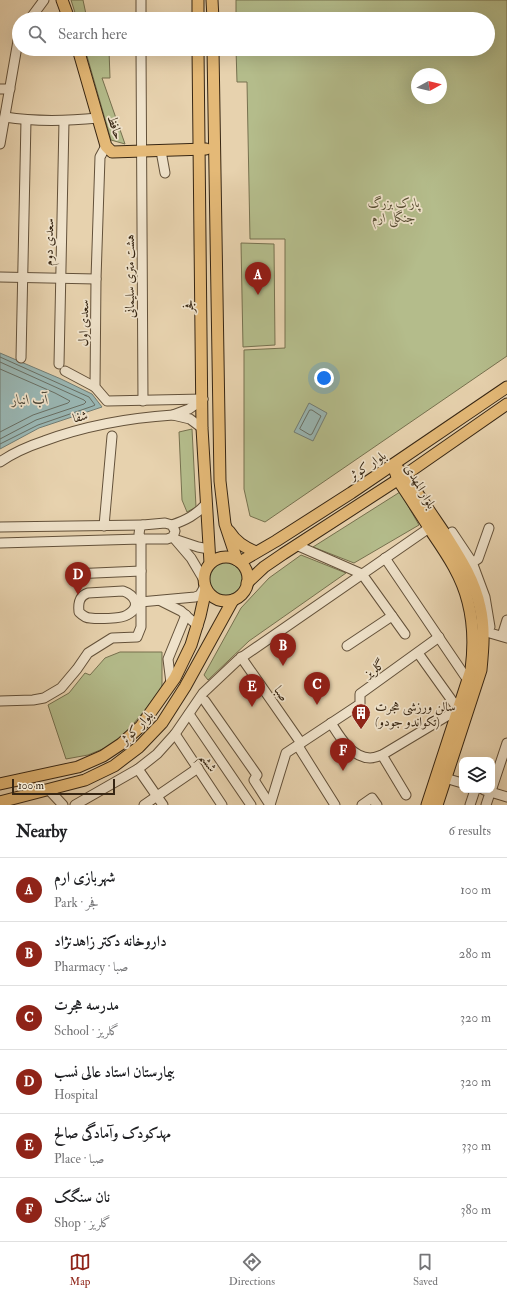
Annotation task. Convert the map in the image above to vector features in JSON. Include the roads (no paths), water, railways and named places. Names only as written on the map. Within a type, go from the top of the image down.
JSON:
[{"type":"main road","points":[[198,0],[198,12]]},
{"type":"main road","points":[[212,0],[213,12]]},
{"type":"main road","name":"حافظ","points":[[80,56],[106,146],[112,152],[215,149]]},
{"type":"main road","name":"فجر","points":[[198,56],[202,428],[210,563]]},
{"type":"main road","points":[[213,56],[218,457],[221,504],[224,524],[238,561],[246,571],[247,584]]},
{"type":"main road","name":"بلوار کوثر","points":[[238,561],[282,537],[393,465],[507,387]]},
{"type":"main road","points":[[238,561],[230,557],[223,557],[216,559],[206,568],[205,585],[215,598],[227,601],[233,600],[264,567],[402,478],[507,404]]},
{"type":"main road","name":"بلوار المهدی","points":[[393,465],[469,564],[486,629],[470,670],[458,709],[441,776],[437,805]]},
{"type":"main road","name":"بلوار المهدی","points":[[402,478],[429,528],[453,564],[461,581],[468,602],[481,670],[441,776],[427,805]]},
{"type":"main road","points":[[224,524],[233,537],[244,548],[256,552]]},
{"type":"main road","name":"بلوار کوثر","points":[[0,784],[78,767],[103,756],[121,744],[142,726],[171,683],[191,645],[198,626],[205,585]]},
{"type":"main road","name":"بلوار کوثر","points":[[0,802],[85,780],[114,766],[139,747],[162,723],[185,687],[233,600]]},
{"type":"main road","points":[[191,645],[199,643],[204,646],[205,651]]},
{"type":"main road","points":[[46,774],[49,790]]},
{"type":"street","points":[[35,12],[44,0]]},
{"type":"street","points":[[141,0],[141,12]]},
{"type":"street","points":[[0,144],[16,56]]},
{"type":"street","name":"هشت متری سلیمانی","points":[[141,56],[143,401]]},
{"type":"street","points":[[0,89],[10,89]]},
{"type":"street","points":[[5,117],[26,120],[64,121],[98,118]]},
{"type":"street","points":[[21,358],[26,120]]},
{"type":"street","name":"سعدی دوم","points":[[59,364],[64,121]]},
{"type":"street","name":"سعدی اول","points":[[95,387],[96,279],[100,157],[106,146]]},
{"type":"street","points":[[161,151],[165,173]]},
{"type":"street","points":[[0,277],[96,279]]},
{"type":"street","points":[[65,371],[95,387],[107,401],[202,399]]},
{"type":"street","points":[[173,415],[189,409],[202,399]]},
{"type":"street","points":[[173,415],[190,419],[202,428]]},
{"type":"street","name":"شفا","points":[[0,462],[29,446],[61,434],[89,426],[141,417],[173,415]]},
{"type":"street","points":[[104,526],[112,436]]},
{"type":"street","points":[[0,527],[172,524],[189,519],[196,515],[206,504]]},
{"type":"street","points":[[172,524],[175,531],[173,537]]},
{"type":"street","points":[[0,701],[33,700],[44,698],[61,688],[88,653],[112,638],[137,637],[141,627],[137,600],[130,593],[123,590],[88,593],[83,595],[79,600],[78,606],[79,612],[88,618],[123,617],[133,611],[137,600],[141,571],[141,539],[139,534],[140,527],[143,525]]},
{"type":"street","points":[[38,527],[39,543]]},
{"type":"street","points":[[75,805],[138,769],[157,754],[175,734],[204,692],[241,657],[429,528]]},
{"type":"street","points":[[452,532],[469,564],[478,559],[488,528]]},
{"type":"street","points":[[137,600],[160,600],[195,597],[200,595],[205,585],[191,558],[173,537]]},
{"type":"street","points":[[0,543],[167,539],[173,537],[186,544],[209,549]]},
{"type":"street","points":[[296,545],[362,574],[405,634]]},
{"type":"street","points":[[385,558],[467,679]]},
{"type":"street","points":[[72,574],[141,571]]},
{"type":"street","points":[[160,600],[186,615],[198,626]]},
{"type":"street","points":[[171,683],[168,659],[186,615]]},
{"type":"street","points":[[347,646],[392,616]]},
{"type":"street","points":[[486,629],[504,637],[507,620]]},
{"type":"street","name":"گلریز","points":[[272,803],[286,753],[360,704],[360,694],[439,637]]},
{"type":"street","points":[[331,724],[347,747],[358,755],[370,758],[382,755],[458,709],[418,653]]},
{"type":"street","name":"صبا","points":[[241,657],[299,744],[335,805]]},
{"type":"street","points":[[205,701],[256,775],[254,780],[272,803]]},
{"type":"street","points":[[189,714],[251,805]]},
{"type":"street","name":"ششم","points":[[175,734],[222,805]]},
{"type":"street","points":[[495,776],[507,743]]},
{"type":"street","points":[[382,755],[406,795]]},
{"type":"street","points":[[144,805],[198,768]]},
{"type":"street","points":[[138,769],[163,805]]},
{"type":"street","points":[[441,776],[459,782]]},
{"type":"street","points":[[49,790],[63,805]]},
{"type":"street","points":[[495,792],[507,797]]},
{"type":"street","points":[[470,805],[474,793]]},
{"type":"street","points":[[486,805],[489,793]]},
{"type":"street","points":[[362,805],[372,798],[377,805]]},
{"type":"water","name":"آب انبار","points":[[0,353],[92,394],[102,407],[39,428],[0,449]]},
{"type":"water","points":[[309,403],[327,413],[313,441],[294,432]]},
{"type":"place","name":"شهربازی ارم","points":[[258,295]]},
{"type":"place","name":"بیمارستان استاد عالی نسب","points":[[78,595]]},
{"type":"place","name":"داروخانه دکتر زاهدنژاد","points":[[283,666]]},
{"type":"place","name":"مدرسه هجرت","points":[[317,705]]},
{"type":"place","name":"مهدکودک وآمادگی صالح","points":[[252,707]]},
{"type":"place","name":"سالن ورزشی هجرت (تکواندو جودو)","points":[[361,730]]},
{"type":"place","name":"نان سنگک","points":[[343,771]]},
{"type":"park label","name":"پارک بزرگ جنگلی ارم","points":[[394,210]]}]
